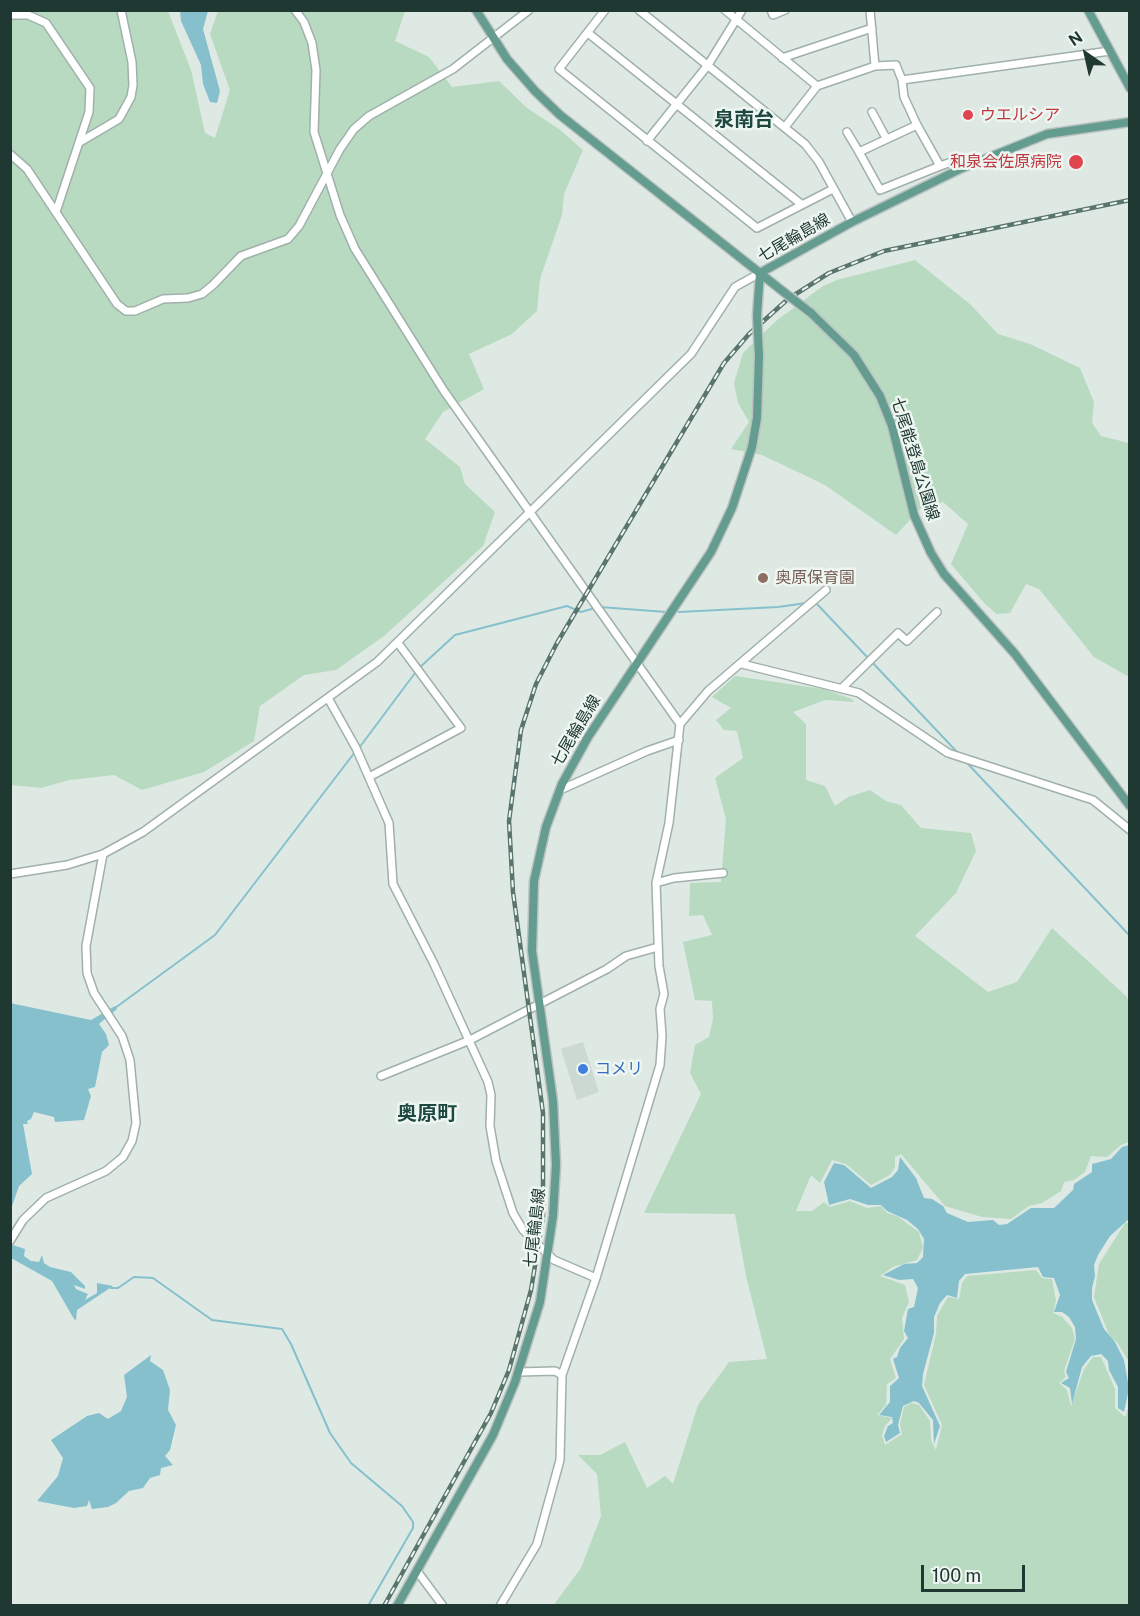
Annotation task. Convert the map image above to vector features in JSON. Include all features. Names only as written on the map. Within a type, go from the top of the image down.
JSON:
[{"type":"main road","name":"七尾能登島公園線","points":[[476,10],[494,39],[534,91],[560,115],[811,313],[854,355],[880,396],[892,426],[914,515],[935,560],[1015,654],[1130,806]]},
{"type":"main road","points":[[1088,10],[1110,51],[1126,71],[1130,88]]},
{"type":"main road","name":"七尾輪島線","points":[[398,1605],[493,1435],[519,1372],[540,1302],[549,1253],[555,1192],[555,1120],[532,951],[534,881],[546,827],[560,790],[588,737],[711,552],[732,508],[752,447],[757,418],[759,356],[757,315],[760,273],[852,222],[960,169],[1047,134],[1130,122]]},
{"type":"street","points":[[80,142],[119,119],[131,97],[132,62],[121,10]]},
{"type":"street","points":[[295,10],[304,22],[312,42],[316,70],[314,132],[340,215],[355,249],[444,391],[600,608],[680,724]]},
{"type":"street","points":[[10,154],[27,169],[106,291],[126,311],[135,311],[164,299],[202,294],[228,273],[242,256],[288,239],[299,226],[354,129],[369,116],[453,69],[529,10]]},
{"type":"street","points":[[605,10],[559,69],[757,228],[833,189]]},
{"type":"street","points":[[639,10],[805,144],[852,222]]},
{"type":"street","points":[[725,10],[817,86]]},
{"type":"street","points":[[647,141],[708,65],[742,10]]},
{"type":"street","points":[[771,10],[773,15],[786,10]]},
{"type":"street","points":[[870,10],[876,66]]},
{"type":"street","points":[[10,15],[28,15],[46,23],[87,82],[91,98],[80,142],[56,212]]},
{"type":"street","points":[[782,58],[872,27]]},
{"type":"street","points":[[588,33],[801,204]]},
{"type":"street","points":[[902,80],[1110,51]]},
{"type":"street","points":[[785,127],[817,86],[876,66],[896,65],[902,80],[904,98],[940,166]]},
{"type":"street","points":[[872,112],[886,138]]},
{"type":"street","points":[[859,152],[917,125]]},
{"type":"street","points":[[847,132],[880,190],[957,160],[960,169]]},
{"type":"street","points":[[10,874],[67,865],[103,854],[143,832],[328,698],[398,644],[691,354],[735,286],[760,273]]},
{"type":"street","points":[[500,1605],[537,1544],[560,1460],[562,1375],[596,1278],[660,1065],[662,1036],[660,1009],[664,994],[658,947],[656,883],[669,823],[680,724],[708,691],[826,590]]},
{"type":"street","points":[[842,688],[898,633],[907,641],[937,612]]},
{"type":"street","points":[[369,777],[461,728],[398,644]]},
{"type":"street","points":[[742,664],[859,693],[948,753],[1093,800],[1130,830]]},
{"type":"street","points":[[328,698],[357,751],[389,823],[393,884],[470,1040],[488,1082],[491,1095],[490,1126],[504,1193],[523,1230],[555,1260],[596,1278]]},
{"type":"street","points":[[560,790],[647,751],[678,740]]},
{"type":"street","points":[[12,1239],[23,1220],[46,1198],[106,1171],[123,1157],[132,1141],[136,1124],[135,1086],[127,1052],[112,1020],[94,993],[87,973],[86,946],[103,854]]},
{"type":"street","points":[[656,883],[675,878],[723,873]]},
{"type":"street","points":[[381,1076],[470,1040],[607,969],[626,956],[658,947]]},
{"type":"street","points":[[519,1372],[555,1371],[562,1375]]},
{"type":"street","points":[[417,1571],[443,1605]]},
{"type":"shaded area","points":[[583,1042],[599,1092],[577,1100],[561,1049]]},
{"type":"green space","points":[[10,11],[168,11],[191,70],[205,133],[215,138],[230,90],[210,34],[218,11],[405,11],[395,41],[429,57],[452,87],[499,81],[527,108],[559,129],[583,150],[564,194],[562,215],[540,279],[537,311],[512,334],[469,354],[484,389],[443,412],[425,439],[460,467],[465,484],[495,512],[483,546],[384,636],[336,670],[304,675],[260,706],[254,741],[204,772],[142,790],[114,775],[69,780],[41,788],[11,785]]},
{"type":"green space","points":[[915,260],[971,305],[998,334],[1030,344],[1080,368],[1094,402],[1092,423],[1101,436],[1129,443],[1129,677],[1094,657],[1039,589],[1026,584],[1010,613],[997,614],[985,604],[951,564],[968,524],[943,502],[920,509],[896,535],[825,485],[762,455],[731,449],[749,422],[738,403],[734,383],[743,353],[776,321],[823,286],[837,280]]},
{"type":"green space","points":[[735,676],[823,689],[852,699],[854,702],[825,700],[793,712],[806,724],[806,780],[825,786],[835,806],[848,797],[870,790],[886,801],[901,805],[921,828],[971,833],[976,851],[956,893],[915,936],[988,992],[1017,982],[1052,928],[1127,997],[1130,1006],[1129,1142],[1121,1145],[1107,1157],[1091,1156],[1085,1172],[1074,1180],[1064,1182],[1061,1191],[1042,1203],[1029,1206],[1011,1219],[982,1217],[945,1206],[901,1154],[895,1157],[895,1167],[890,1175],[871,1185],[846,1164],[832,1160],[820,1183],[811,1175],[796,1211],[812,1211],[824,1202],[830,1207],[850,1201],[867,1208],[881,1206],[887,1213],[897,1216],[919,1232],[923,1248],[917,1260],[893,1267],[880,1276],[905,1285],[909,1302],[902,1318],[904,1339],[890,1359],[896,1378],[887,1384],[886,1405],[877,1415],[892,1418],[885,1426],[882,1435],[885,1445],[902,1434],[900,1424],[904,1407],[911,1403],[919,1405],[930,1421],[931,1440],[936,1450],[942,1425],[924,1385],[936,1334],[937,1316],[948,1297],[959,1299],[962,1283],[967,1276],[1036,1270],[1042,1278],[1052,1279],[1056,1301],[1053,1313],[1062,1317],[1072,1328],[1075,1339],[1064,1371],[1066,1377],[1059,1383],[1067,1390],[1071,1406],[1084,1369],[1093,1357],[1101,1357],[1115,1389],[1115,1408],[1125,1417],[1129,1406],[1129,1605],[553,1606],[581,1568],[601,1516],[597,1474],[578,1455],[600,1455],[625,1442],[647,1488],[665,1476],[673,1484],[698,1405],[729,1362],[767,1359],[746,1276],[735,1214],[644,1213],[701,1094],[690,1073],[695,1045],[709,1037],[713,1019],[712,1001],[695,1000],[683,942],[712,935],[703,915],[689,916],[690,883],[721,882],[726,819],[715,778],[743,758],[737,731],[724,730],[716,720],[731,708],[712,697]]},
{"type":"green space","points":[[1125,1223],[1130,1223],[1129,1369],[1129,1362],[1117,1342],[1110,1337],[1094,1297],[1099,1264]]},
{"type":"water","points":[[180,11],[208,11],[203,29],[220,91],[217,103],[210,102],[203,84],[201,65],[181,21]]},
{"type":"water","points":[[10,1003],[91,1020],[115,1006],[117,1009],[99,1024],[106,1034],[109,1045],[102,1052],[95,1087],[88,1089],[91,1096],[84,1120],[55,1122],[54,1117],[34,1112],[31,1119],[27,1121],[28,1124],[23,1124],[32,1174],[19,1186],[11,1209]]},
{"type":"water","points":[[1129,1145],[1129,1219],[1110,1236],[1098,1255],[1094,1265],[1095,1276],[1092,1288],[1092,1300],[1104,1329],[1115,1342],[1124,1360],[1129,1388],[1124,1412],[1118,1408],[1118,1387],[1109,1370],[1108,1361],[1101,1354],[1091,1356],[1082,1367],[1072,1404],[1070,1388],[1061,1383],[1069,1378],[1066,1372],[1076,1339],[1075,1327],[1069,1317],[1062,1312],[1054,1312],[1060,1295],[1054,1278],[1043,1277],[1038,1267],[965,1274],[959,1281],[957,1298],[947,1295],[940,1303],[934,1317],[934,1333],[923,1374],[922,1386],[940,1426],[934,1444],[933,1420],[919,1403],[914,1401],[903,1406],[898,1425],[900,1433],[886,1442],[884,1436],[888,1426],[893,1423],[892,1417],[879,1415],[890,1402],[890,1386],[899,1378],[893,1359],[897,1357],[900,1348],[908,1338],[904,1331],[908,1309],[914,1307],[918,1288],[913,1279],[899,1280],[883,1275],[904,1264],[917,1263],[923,1257],[924,1239],[918,1229],[907,1220],[887,1211],[881,1205],[868,1205],[850,1199],[829,1205],[824,1182],[834,1163],[844,1165],[871,1188],[892,1177],[898,1170],[900,1157],[916,1178],[924,1198],[932,1199],[943,1206],[947,1213],[968,1222],[993,1220],[999,1225],[1007,1224],[1031,1208],[1054,1208],[1073,1190],[1074,1184],[1092,1172],[1092,1164],[1111,1159],[1122,1147]]},
{"type":"water","points":[[10,1244],[25,1249],[24,1256],[31,1261],[39,1262],[42,1255],[44,1263],[50,1267],[71,1272],[85,1286],[85,1289],[74,1285],[76,1289],[88,1294],[85,1300],[97,1293],[97,1283],[113,1286],[77,1310],[76,1320],[52,1281],[11,1258]]},
{"type":"water","points":[[151,1355],[150,1361],[163,1370],[170,1390],[168,1410],[176,1425],[170,1450],[165,1456],[173,1465],[161,1468],[160,1475],[150,1478],[143,1488],[129,1491],[108,1507],[92,1509],[89,1500],[87,1506],[74,1508],[37,1501],[58,1476],[63,1458],[51,1440],[87,1416],[99,1413],[108,1419],[121,1411],[127,1397],[124,1375]]},
{"type":"waterway","points":[[679,612],[778,607],[806,603]]},
{"type":"waterway","points":[[816,603],[959,754]]},
{"type":"waterway","points":[[359,748],[418,669],[455,635],[567,606],[581,612],[595,608]]},
{"type":"waterway","points":[[600,607],[666,612]]},
{"type":"waterway","points":[[115,1008],[215,935],[355,752]]},
{"type":"waterway","points":[[968,764],[1130,936]]},
{"type":"waterway","points":[[111,1288],[118,1288],[134,1277],[153,1278],[212,1320],[282,1329],[291,1344],[330,1433],[351,1463],[402,1506],[413,1522],[413,1528],[368,1606]]},
{"type":"railway","points":[[384,1606],[491,1413],[509,1370],[531,1290],[543,1217],[543,1113],[513,892],[509,821],[521,730],[536,684],[557,643],[724,363],[749,334],[788,299],[829,273],[884,251],[1130,200]]},
{"type":"place","name":"ウエルシア","points":[[968,115]]},
{"type":"place","name":"和泉会佐原病院","points":[[1076,162]]},
{"type":"place","name":"奥原保育園","points":[[763,578]]},
{"type":"place","name":"コメリ","points":[[583,1069]]},
{"type":"district","name":"泉南台","points":[[744,120]]},
{"type":"district","name":"奥原町","points":[[427,1114]]}]
